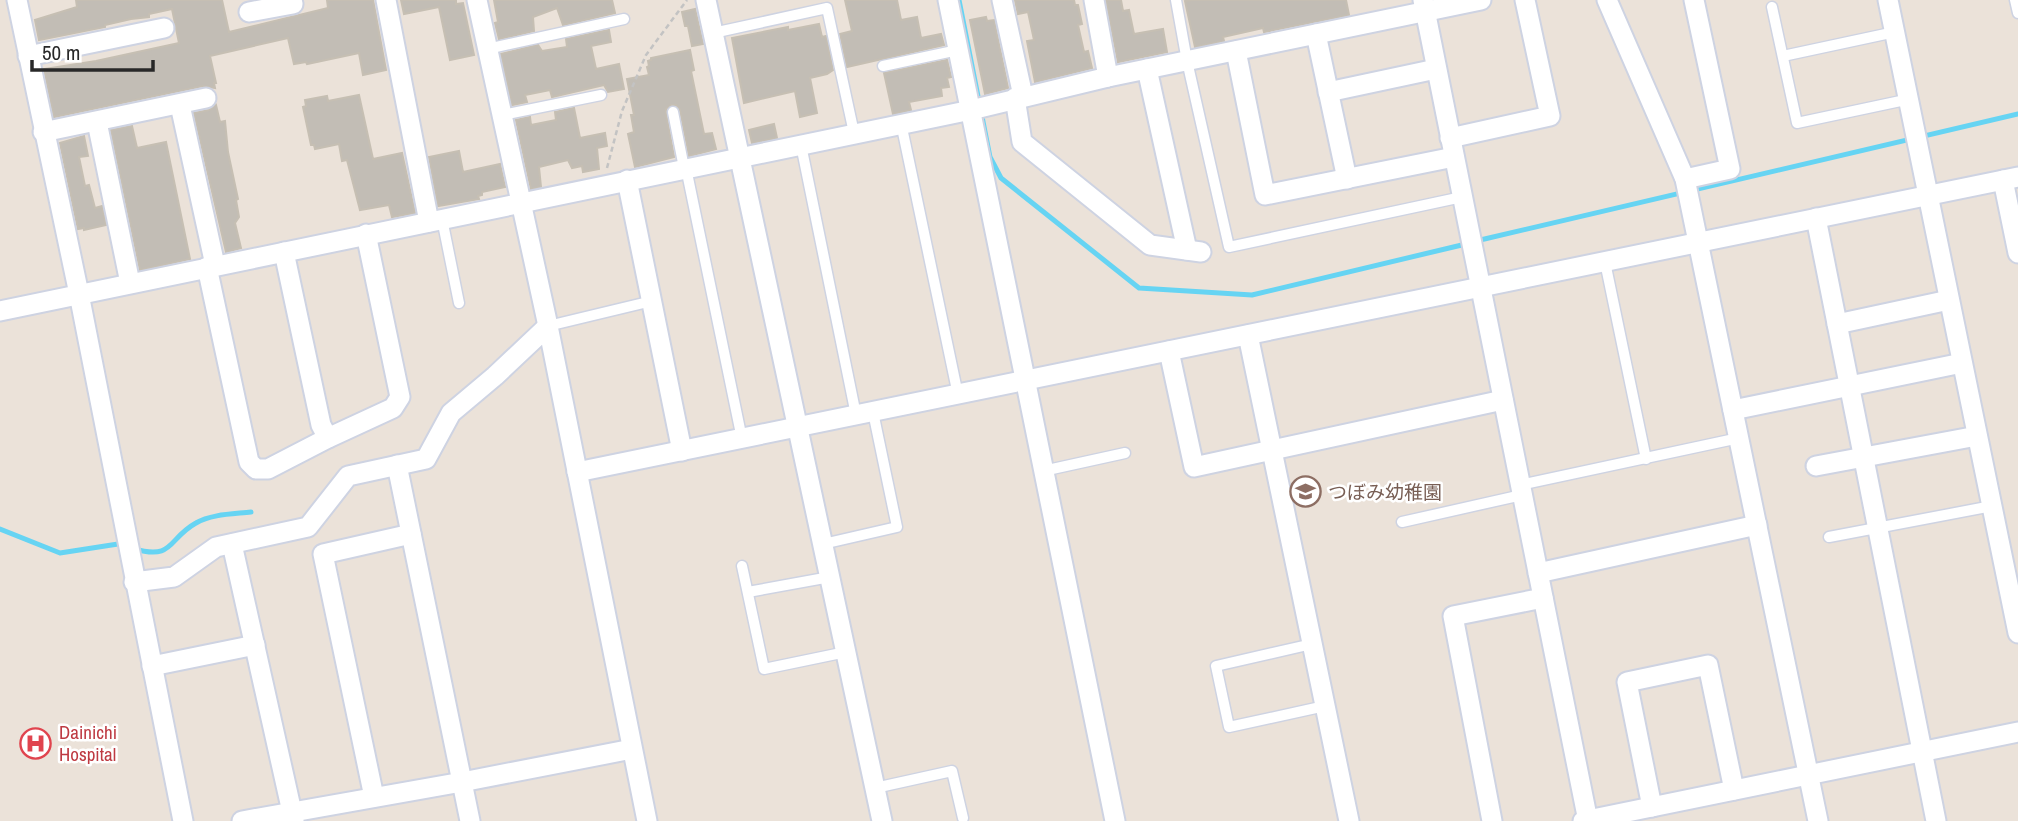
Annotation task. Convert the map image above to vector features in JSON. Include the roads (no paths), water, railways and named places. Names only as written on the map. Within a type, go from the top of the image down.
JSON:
[{"type":"street","points":[[17,0],[79,294],[183,821]]},
{"type":"street","points":[[249,12],[293,4],[292,0]]},
{"type":"street","points":[[386,0],[435,221]]},
{"type":"street","points":[[477,0],[548,326],[647,821]]},
{"type":"street","points":[[706,0],[882,821]]},
{"type":"street","points":[[948,0],[958,50],[977,108],[1024,381],[1115,821]]},
{"type":"street","points":[[1002,0],[1019,97],[1022,142],[1150,245],[1194,251],[1147,69]]},
{"type":"street","points":[[1094,0],[1108,77]]},
{"type":"street","points":[[0,310],[977,108],[1108,77],[1316,34],[1424,6],[1481,0]]},
{"type":"street","points":[[1236,51],[1265,195],[1347,179],[1550,116],[1525,0]]},
{"type":"street","points":[[1607,0],[1685,179],[1818,821]]},
{"type":"street","points":[[1685,179],[1730,169],[1694,0]]},
{"type":"street","points":[[1888,0],[1992,506],[2012,572],[2018,633]]},
{"type":"street","points":[[1424,6],[1586,821],[2018,732]]},
{"type":"street","points":[[28,56],[164,28]]},
{"type":"street","points":[[1316,34],[1347,179]]},
{"type":"street","points":[[1328,92],[1436,69]]},
{"type":"street","points":[[43,132],[206,98]]},
{"type":"street","points":[[180,105],[249,462],[256,469],[268,469],[393,408],[400,397],[366,234]]},
{"type":"street","points":[[97,122],[130,282]]},
{"type":"street","points":[[577,472],[2011,178],[2018,253]]},
{"type":"street","points":[[627,180],[682,451]]},
{"type":"street","points":[[1816,218],[1936,821]]},
{"type":"street","points":[[284,251],[321,425],[328,438]]},
{"type":"street","points":[[1837,324],[1949,300]]},
{"type":"street","points":[[134,582],[174,577],[216,547],[308,527],[348,476],[426,459],[451,413],[548,326]]},
{"type":"street","points":[[1248,335],[1349,821]]},
{"type":"street","points":[[1169,351],[1194,467],[1503,400]]},
{"type":"street","points":[[1733,410],[1962,363]]},
{"type":"street","points":[[1816,466],[1977,436]]},
{"type":"street","points":[[397,465],[470,821]]},
{"type":"street","points":[[1538,573],[1757,525]]},
{"type":"street","points":[[374,797],[323,554],[411,534]]},
{"type":"street","points":[[232,544],[293,816]]},
{"type":"street","points":[[1492,821],[1453,616],[1543,598]]},
{"type":"street","points":[[152,666],[255,645]]},
{"type":"street","points":[[1652,807],[1627,682],[1708,665],[1734,790]]},
{"type":"street","points":[[242,821],[293,816],[374,797],[632,749]]},
{"type":"lane","points":[[1176,0],[1186,61],[1228,247],[1462,197]]},
{"type":"lane","points":[[2015,0],[2018,13]]},
{"type":"lane","points":[[1772,6],[1797,123],[1910,99]]},
{"type":"lane","points":[[713,33],[827,8],[854,133]]},
{"type":"lane","points":[[487,49],[624,19]]},
{"type":"lane","points":[[1783,56],[1896,32]]},
{"type":"lane","points":[[883,66],[958,50]]},
{"type":"lane","points":[[502,115],[601,95]]},
{"type":"lane","points":[[673,112],[742,439]]},
{"type":"lane","points":[[901,123],[958,395]]},
{"type":"lane","points":[[801,145],[865,414],[897,527],[823,544]]},
{"type":"lane","points":[[435,221],[460,303]]},
{"type":"lane","points":[[1605,262],[1646,459]]},
{"type":"lane","points":[[548,326],[652,301]]},
{"type":"lane","points":[[1402,522],[1521,490],[1739,438]]},
{"type":"lane","points":[[1043,471],[1125,453]]},
{"type":"lane","points":[[1829,537],[1992,506]]},
{"type":"lane","points":[[742,566],[764,669],[846,652]]},
{"type":"lane","points":[[748,592],[830,577]]},
{"type":"lane","points":[[1312,644],[1216,666],[1229,727],[1325,706]]},
{"type":"lane","points":[[875,788],[952,771],[963,818]]},
{"type":"waterway","points":[[959,0],[990,157],[1001,178],[1139,288],[1252,295],[1466,244]]},
{"type":"waterway","points":[[1476,241],[2018,114]]},
{"type":"waterway","points":[[134,549],[147,552],[164,550],[187,529],[202,520],[251,512]]},
{"type":"waterway","points":[[0,529],[60,553],[118,544],[125,546]]},
{"type":"place","name":"つぼみ幼稚園","points":[[1305,492]]},
{"type":"place","name":"Dainichi Hospital","points":[[36,743]]}]
